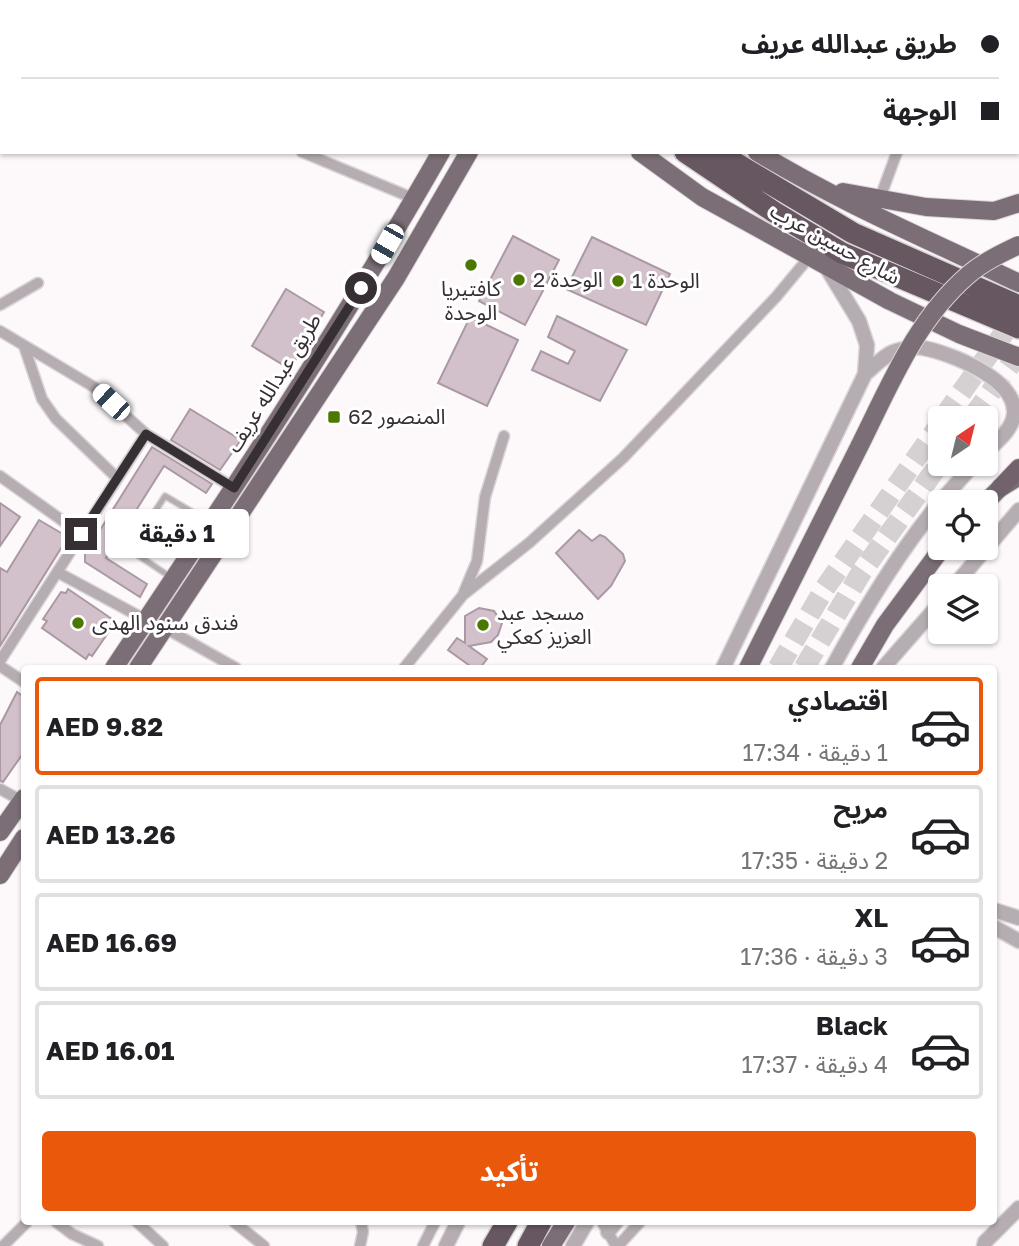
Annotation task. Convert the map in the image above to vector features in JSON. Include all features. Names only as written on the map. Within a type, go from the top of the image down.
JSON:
[{"type":"highway","points":[[688,154],[774,212],[842,253],[1019,328]]},
{"type":"highway","points":[[720,154],[853,233],[1019,306]]},
{"type":"highway","points":[[1000,488],[1019,468]]},
{"type":"highway","points":[[493,1246],[505,1225]]},
{"type":"highway","points":[[528,1246],[539,1225]]},
{"type":"main road","name":"طريق عبدالله عريف","points":[[116,665],[234,488],[374,267],[441,154]]},
{"type":"main road","points":[[140,665],[396,278],[468,154]]},
{"type":"main road","name":"شارع حسين عرب","points":[[643,154],[702,197],[890,301],[959,334],[1019,357]]},
{"type":"main road","points":[[761,154],[932,244],[1019,283]]},
{"type":"main road","points":[[821,188],[926,207],[1019,211]]},
{"type":"main road","points":[[994,211],[1019,203]]},
{"type":"main road","points":[[750,665],[914,339],[933,311],[969,274],[1019,245]]},
{"type":"main road","points":[[1000,488],[1019,476]]},
{"type":"main road","points":[[862,665],[885,625],[933,560]]},
{"type":"main road","points":[[0,832],[21,802]]},
{"type":"main road","points":[[0,875],[21,843]]},
{"type":"main road","points":[[551,1246],[564,1225]]},
{"type":"street","points":[[307,154],[415,199]]},
{"type":"street","points":[[880,198],[896,154]]},
{"type":"street","points":[[406,665],[463,595],[529,543],[623,458],[776,297],[817,260],[859,321],[867,345],[865,374],[724,665]]},
{"type":"street","points":[[0,305],[38,283]]},
{"type":"street","points":[[0,331],[94,387],[146,434],[234,488]]},
{"type":"street","points":[[24,346],[42,399],[56,419],[117,478]]},
{"type":"street","points":[[865,374],[892,352],[920,347],[951,357],[986,374],[1004,386],[1010,396],[1014,413],[1009,429],[998,440]]},
{"type":"street","points":[[21,680],[0,663],[146,434]]},
{"type":"street","points":[[463,595],[477,561],[485,498],[504,436]]},
{"type":"street","points":[[0,476],[81,534]]},
{"type":"street","points":[[951,490],[963,476]]},
{"type":"street","points":[[964,574],[1019,510]]},
{"type":"street","points":[[834,665],[892,569],[928,519]]},
{"type":"street","points":[[57,572],[146,620]]},
{"type":"street","points":[[886,665],[928,617]]},
{"type":"street","points":[[165,628],[231,665]]},
{"type":"street","points":[[0,789],[21,798]]},
{"type":"street","points":[[997,913],[1019,918]]},
{"type":"street","points":[[997,929],[1019,941]]},
{"type":"street","points":[[984,1246],[985,1241],[1019,1208]]},
{"type":"street","points":[[3,1246],[24,1225]]},
{"type":"street","points":[[60,1225],[98,1246]]},
{"type":"street","points":[[140,1225],[163,1246]]},
{"type":"street","points":[[238,1225],[264,1246]]},
{"type":"street","points":[[360,1246],[361,1225]]},
{"type":"street","points":[[423,1246],[434,1225]]},
{"type":"street","points":[[446,1246],[456,1225]]},
{"type":"street","points":[[573,1246],[585,1225]]},
{"type":"street","points":[[608,1225],[617,1246],[637,1225]]},
{"type":"street","points":[[69,1246],[72,1234]]},
{"type":"lane","points":[[174,579],[130,550],[165,496],[211,523]]},
{"type":"building","name":"الوحدة 2","points":[[513,236],[559,260],[525,325],[479,301]]},
{"type":"building","name":"الوحدة 1","points":[[592,237],[670,274],[646,325],[566,289]]},
{"type":"building","points":[[286,289],[324,312],[290,369],[252,346]]},
{"type":"building","points":[[557,316],[627,350],[600,401],[532,370],[541,351],[568,364],[575,351],[548,337]]},
{"type":"building","points":[[470,317],[518,340],[487,406],[438,383]]},
{"type":"building","points":[[190,409],[241,440],[220,470],[171,440]]},
{"type":"building","points":[[152,447],[212,484],[206,493],[164,466],[106,558],[147,584],[140,597],[85,562],[85,554]]},
{"type":"building","points":[[0,503],[20,517],[0,546]]},
{"type":"building","points":[[164,515],[182,526],[166,550],[149,539]]},
{"type":"building","points":[[39,520],[68,537],[0,646],[0,568],[7,572]]},
{"type":"building","points":[[579,530],[592,541],[600,535],[605,537],[623,554],[625,561],[611,586],[598,599],[556,553]]},
{"type":"building","name":"فندق سنود الهدى","points":[[68,589],[112,619],[109,625],[112,627],[92,656],[89,654],[86,659],[42,628],[47,621],[43,619],[61,592],[66,593]]},
{"type":"building","name":"مسجد عبد العزيز كعكي","points":[[479,608],[494,611],[502,623],[498,635],[491,642],[469,646],[487,659],[482,665],[469,665],[448,650],[457,638],[465,643],[465,616]]},
{"type":"building","points":[[17,692],[21,695],[21,756],[3,782],[0,781],[0,725]]},
{"type":"tunnel","points":[[952,406],[1019,312]]},
{"type":"tunnel","points":[[981,406],[1019,353]]},
{"type":"tunnel","points":[[780,665],[825,588],[928,441]]},
{"type":"tunnel","points":[[806,665],[861,573],[931,476]]},
{"type":"place","name":"كافتيريا الوحدة","points":[[471,265]]},
{"type":"place","name":"الوحدة 2","points":[[519,280]]},
{"type":"place","name":"الوحدة 1","points":[[618,281]]},
{"type":"place","name":"المنصور 62","points":[[334,417]]},
{"type":"place","name":"فندق سنود الهدى","points":[[78,623]]},
{"type":"place","name":"مسجد عبد العزيز كعكي","points":[[483,625]]},
{"type":"route","points":[[81,534],[146,434],[234,488],[361,288]]}]
